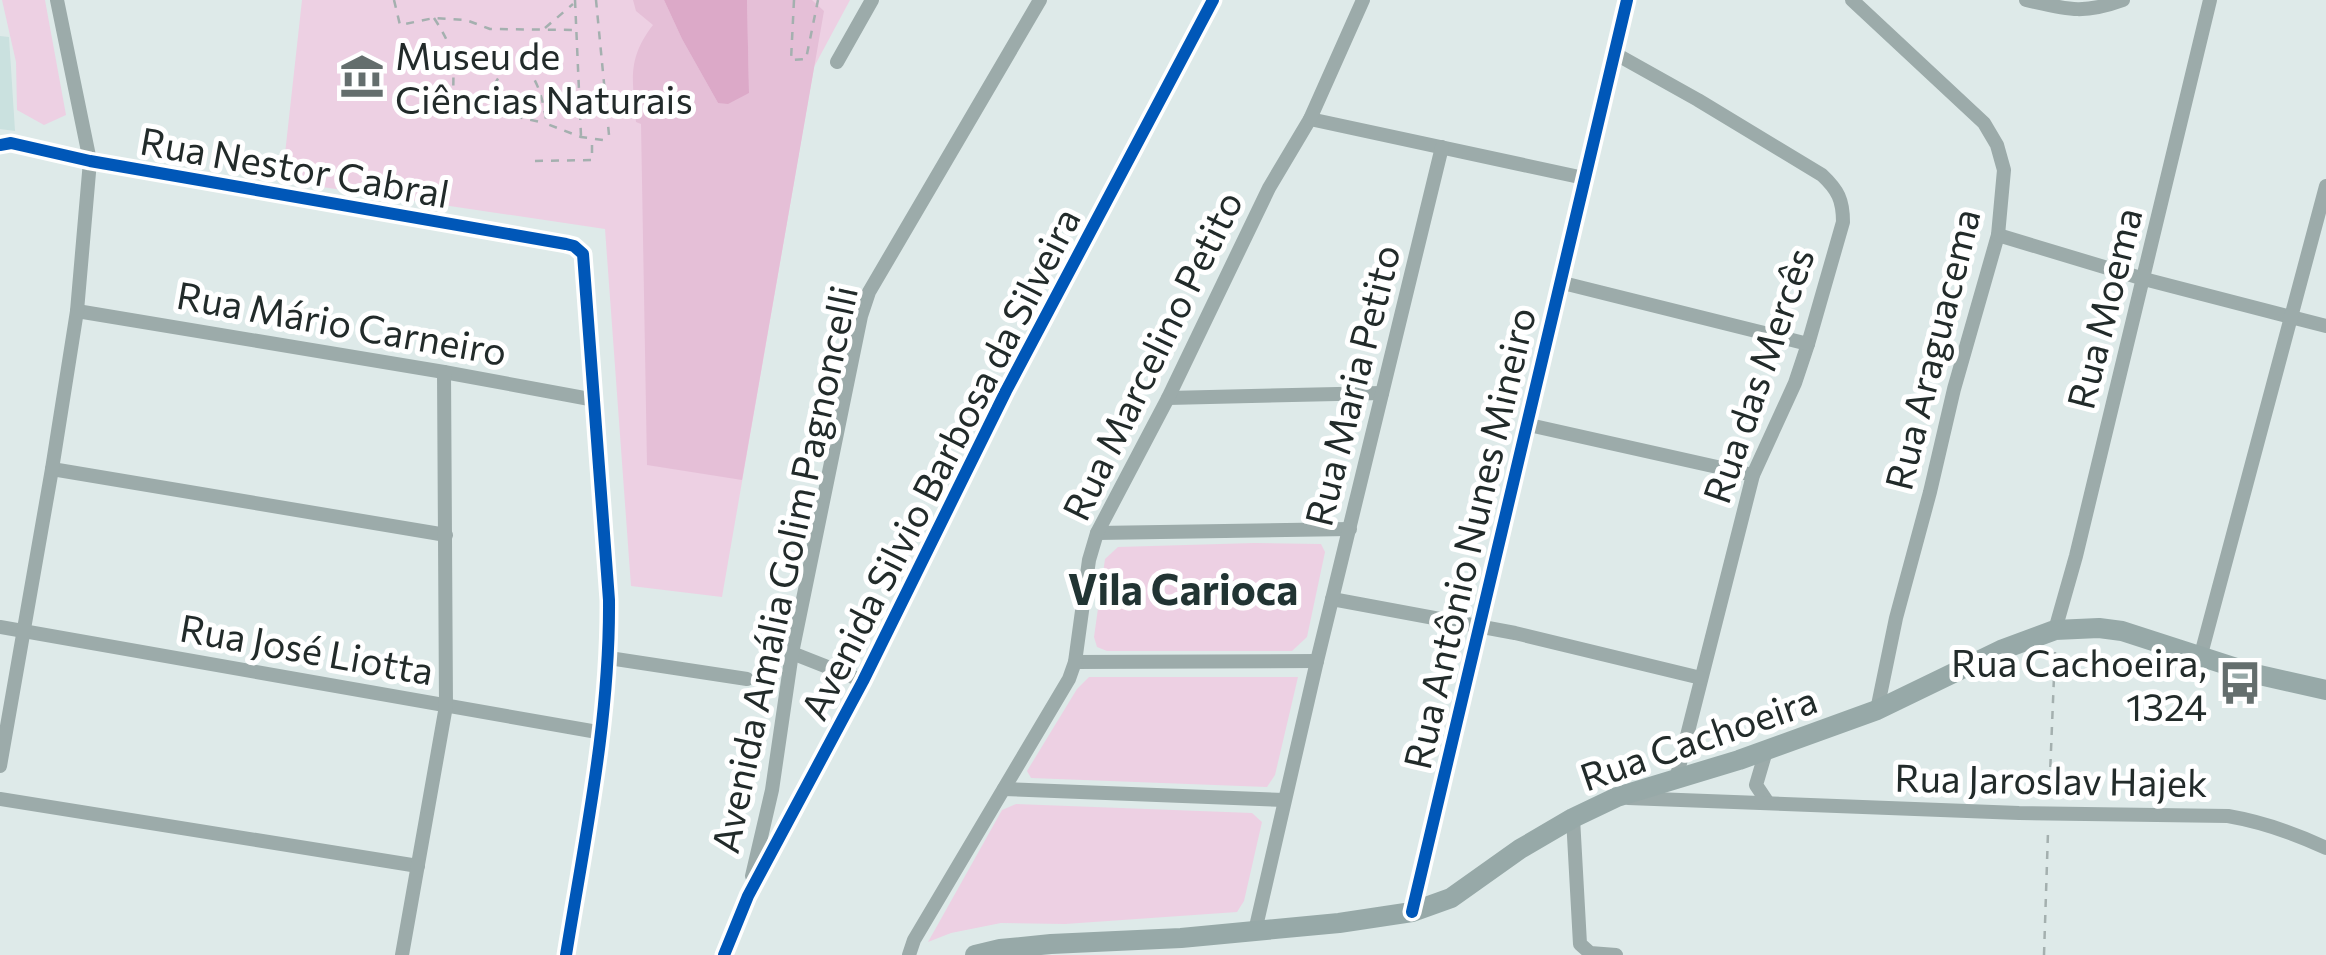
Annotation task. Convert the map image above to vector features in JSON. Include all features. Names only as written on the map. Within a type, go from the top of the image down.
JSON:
[{"type":"main road","name":"Rua Cachoeira","points":[[975,955],[1050,944],[1181,938],[1339,923],[1412,912],[1451,898],[1520,848],[1617,798],[1766,751],[1877,710],[2001,650],[2056,630],[2122,631],[2255,674],[2326,690]]},
{"type":"street","points":[[0,766],[77,311],[90,161],[57,0]]},
{"type":"street","points":[[837,62],[872,0]]},
{"type":"street","name":"Avenida Amália Golim Pagnoncelli","points":[[748,896],[772,790],[792,653],[861,316],[869,292],[1040,0]]},
{"type":"street","name":"Avenida Silvio Barbosa da Silveira","points":[[724,955],[748,896],[862,681],[1006,391],[1213,0]]},
{"type":"street","name":"Rua Marcelino Petito","points":[[909,955],[914,940],[1068,679],[1075,662],[1089,560],[1097,533],[1168,398],[1269,188],[1310,120],[1364,0]]},
{"type":"street","name":"Rua Antônio Nunes Mineiro","points":[[1412,912],[1627,0]]},
{"type":"street","name":"Rua Araguacema","points":[[1852,0],[1984,123],[1997,145],[2004,170],[1998,235],[1954,388],[1877,710]]},
{"type":"street","points":[[2030,0],[2071,10],[2091,10],[2122,0]]},
{"type":"street","name":"Rua Moema","points":[[2056,630],[2210,0]]},
{"type":"street","name":"Rua das Mercês","points":[[1614,53],[1822,174],[1836,187],[1843,202],[1843,222],[1808,344],[1753,475],[1676,779]]},
{"type":"street","points":[[1310,120],[1584,178]]},
{"type":"street","name":"Rua Nestor Cabral","points":[[0,145],[12,143],[90,161],[566,244],[579,250],[585,259],[595,400]]},
{"type":"street","name":"Rua Maria Petito","points":[[1255,931],[1442,147]]},
{"type":"street","points":[[2200,658],[2326,186]]},
{"type":"street","points":[[1998,235],[2144,279],[2326,326]]},
{"type":"street","points":[[1559,282],[1808,344]]},
{"type":"street","name":"Rua Mário Carneiro","points":[[77,311],[595,400]]},
{"type":"street","points":[[402,955],[446,706],[444,372]]},
{"type":"street","points":[[1168,398],[1382,394]]},
{"type":"street","points":[[566,955],[602,733],[609,658],[610,600],[595,400]]},
{"type":"street","points":[[1525,424],[1753,475]]},
{"type":"street","points":[[52,469],[446,534]]},
{"type":"street","points":[[1097,533],[1350,529]]},
{"type":"street","points":[[1332,599],[1515,634],[1702,678]]},
{"type":"street","name":"Rua José Liotta","points":[[0,626],[602,733]]},
{"type":"street","points":[[792,653],[862,681]]},
{"type":"street","points":[[609,658],[746,679]]},
{"type":"street","points":[[1075,662],[1317,661]]},
{"type":"street","points":[[1766,751],[1756,785],[1768,803]]},
{"type":"street","points":[[1004,789],[1284,800]]},
{"type":"street","name":"Rua Jaroslav Hajek","points":[[1617,798],[2048,814],[2228,816],[2300,835],[2326,848]]},
{"type":"street","points":[[0,799],[418,866]]},
{"type":"street","points":[[1572,818],[1578,937],[1585,950],[1616,955]]},
{"type":"path","points":[[394,0],[400,25],[434,18],[466,20],[490,29],[576,30]]},
{"type":"path","points":[[434,18],[448,40],[454,60],[452,98],[503,100],[505,114],[603,140],[610,134],[596,0]]},
{"type":"path","points":[[794,0],[790,60],[806,59],[818,0]]},
{"type":"path","points":[[544,29],[576,1]]},
{"type":"path","points":[[576,1],[581,137]]},
{"type":"path","points":[[526,67],[540,91],[547,124]]},
{"type":"path","points":[[486,98],[510,68]]},
{"type":"path","points":[[535,161],[592,160],[592,140]]},
{"type":"path","points":[[2044,955],[2056,630]]},
{"type":"shaded area","points":[[2,0],[45,0],[66,115],[44,125],[17,110],[16,62]]},
{"type":"shaded area","points":[[302,0],[850,0],[814,67],[722,597],[631,586],[605,229],[282,181]]},
{"type":"shaded area","points":[[633,0],[664,0],[718,103],[749,93],[747,0],[812,0],[824,11],[742,480],[647,465],[641,124],[636,122],[633,83],[635,60],[653,25],[636,11]]},
{"type":"shaded area","points":[[664,0],[747,0],[749,93],[728,104],[718,103]]},
{"type":"shaded area","points":[[0,36],[9,37],[15,131],[0,129]]},
{"type":"shaded area","points":[[1321,544],[1325,552],[1307,637],[1292,651],[1107,651],[1097,647],[1094,637],[1105,559],[1118,547]]},
{"type":"shaded area","points":[[1089,677],[1298,677],[1275,775],[1267,787],[1031,778],[1027,771],[1077,689]]},
{"type":"shaded area","points":[[1016,804],[1252,813],[1262,822],[1244,901],[1237,912],[1065,924],[1001,923],[928,942],[1002,810]]},
{"type":"cycle path","points":[[724,955],[748,896],[863,681],[1006,391],[1213,0]]},
{"type":"cycle path","points":[[1412,912],[1627,0]]},
{"type":"cycle path","points":[[0,145],[11,143],[90,161],[566,244],[583,254],[609,600],[608,645],[595,778],[566,955]]},
{"type":"place","name":"Museu de Ciências Naturais","points":[[362,76]]},
{"type":"place","name":"Rua Cachoeira, 1324","points":[[2240,683]]},
{"type":"district","name":"Vila Carioca","points":[[1183,588]]}]
